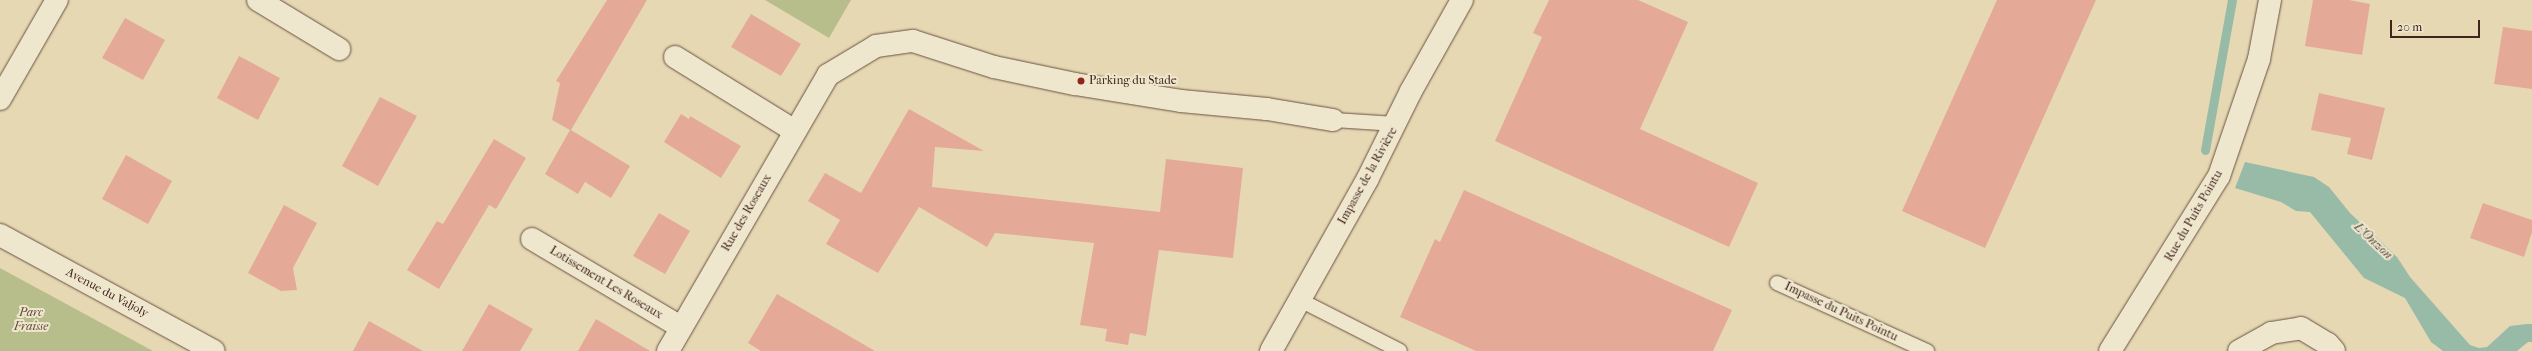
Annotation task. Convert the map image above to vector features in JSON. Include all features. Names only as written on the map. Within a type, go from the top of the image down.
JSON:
[{"type":"street","points":[[0,99],[57,0]]},
{"type":"street","points":[[258,0],[339,49]]},
{"type":"street","name":"Impasse de la Rivière","points":[[1271,351],[1397,124],[1411,91],[1462,0]]},
{"type":"street","name":"Rue du Puits Pointu","points":[[2110,351],[2219,176],[2258,59],[2270,0]]},
{"type":"street","name":"Rue des Roseaux","points":[[668,351],[828,75],[876,46],[913,41],[994,68],[1075,84],[1181,101],[1267,109],[1332,120]]},
{"type":"street","points":[[675,57],[795,131]]},
{"type":"street","name":"Avenue du Valjoly","points":[[0,236],[214,351]]},
{"type":"street","name":"Lotissement Les Roseaux","points":[[532,239],[681,327]]},
{"type":"street","points":[[2238,351],[2271,333],[2301,328],[2328,344],[2334,351]]},
{"type":"lane","points":[[1332,120],[1397,124]]},
{"type":"lane","name":"Impasse du Puits Pointu","points":[[1777,283],[1927,351]]},
{"type":"lane","points":[[1300,300],[1400,351]]},
{"type":"green space","points":[[765,0],[851,0],[829,38]]},
{"type":"green space","name":"Parc Fraisse","points":[[0,268],[153,351],[0,351]]},
{"type":"water","points":[[2245,162],[2314,177],[2329,187],[2350,213],[2397,257],[2410,277],[2470,345],[2479,348],[2487,347],[2510,326],[2527,324],[2532,324],[2532,342],[2528,342],[2517,351],[2443,351],[2431,342],[2405,298],[2364,278],[2310,212],[2296,211],[2281,202],[2235,188]]},
{"type":"building","points":[[607,0],[647,0],[571,130],[630,166],[611,198],[585,182],[578,194],[545,174],[570,130],[552,120],[560,83],[556,81]]},
{"type":"building","points":[[1549,0],[1638,0],[1688,22],[1640,129],[1758,183],[1729,247],[1495,141],[1542,37],[1533,33]]},
{"type":"building","points":[[1997,0],[2096,0],[1985,248],[1902,211]]},
{"type":"building","points":[[2313,0],[2349,0],[2370,4],[2362,55],[2305,46]]},
{"type":"building","points":[[751,14],[801,44],[781,76],[731,47]]},
{"type":"building","points":[[125,18],[165,40],[143,80],[102,58]]},
{"type":"building","points":[[2503,27],[2532,31],[2532,89],[2494,84]]},
{"type":"building","points":[[239,56],[280,78],[258,120],[217,98]]},
{"type":"building","points":[[2319,93],[2385,108],[2372,160],[2347,154],[2351,138],[2311,130]]},
{"type":"building","points":[[380,97],[417,116],[378,186],[342,166]]},
{"type":"building","points":[[909,109],[984,151],[935,147],[932,187],[1160,212],[1166,159],[1243,168],[1233,258],[1159,250],[1146,336],[1130,333],[1128,345],[1105,341],[1107,329],[1080,325],[1094,243],[995,233],[987,247],[919,207],[878,273],[826,244],[840,220],[808,201],[825,173],[861,193]]},
{"type":"building","points":[[681,114],[689,119],[690,116],[741,146],[721,178],[664,142]]},
{"type":"building","points":[[494,139],[526,158],[496,209],[489,205],[439,289],[407,270],[437,221],[443,224]]},
{"type":"building","points":[[126,155],[172,181],[148,224],[102,199]]},
{"type":"building","points":[[1464,190],[1732,310],[1713,351],[1476,351],[1400,317],[1435,239],[1440,242]]},
{"type":"building","points":[[2483,203],[2532,220],[2532,232],[2524,257],[2470,238]]},
{"type":"building","points":[[284,205],[317,223],[293,268],[297,290],[281,291],[248,273]]},
{"type":"building","points":[[659,213],[690,231],[665,274],[633,256]]},
{"type":"building","points":[[777,294],[875,351],[761,351],[748,343]]},
{"type":"building","points":[[489,304],[533,329],[520,351],[462,351]]},
{"type":"building","points":[[596,319],[650,351],[578,351]]},
{"type":"building","points":[[369,321],[423,351],[353,351]]},
{"type":"waterway","name":"L'Onzon","points":[[2205,150],[2232,0]]},
{"type":"place","name":"Parking du Stade","points":[[1081,81]]}]
